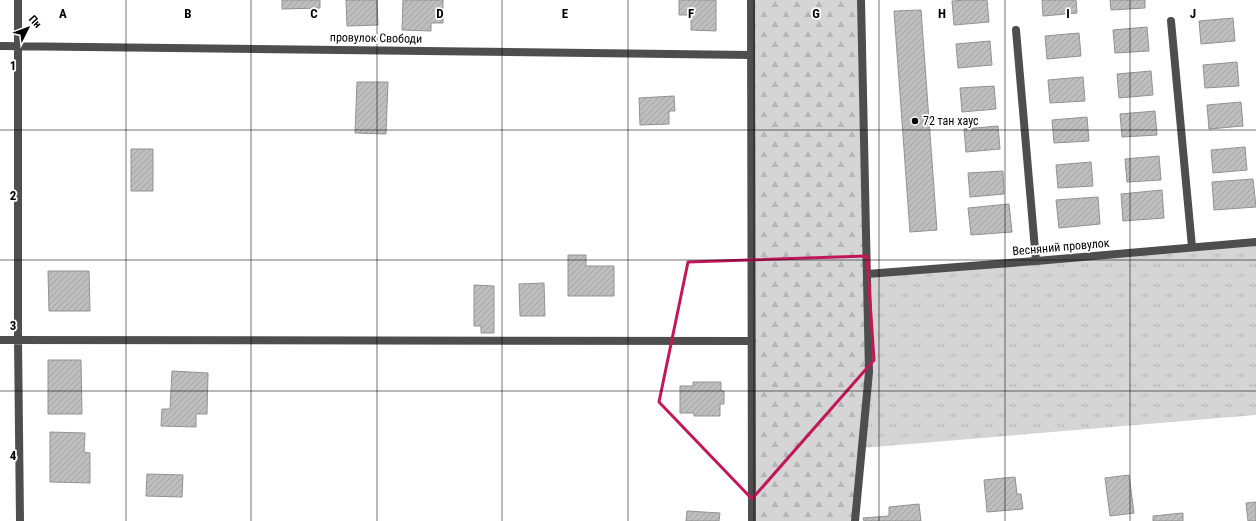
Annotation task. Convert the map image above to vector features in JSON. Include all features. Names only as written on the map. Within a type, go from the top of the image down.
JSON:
[{"type":"street","points":[[18,0],[18,340],[20,521]]},
{"type":"street","points":[[751,0],[752,521]]},
{"type":"street","points":[[855,521],[869,372],[861,0]]},
{"type":"street","points":[[1171,21],[1192,247]]},
{"type":"street","points":[[1016,30],[1036,261]]},
{"type":"street","name":"провулок Свободи","points":[[0,46],[751,55]]},
{"type":"street","name":"Весняний провулок","points":[[867,274],[1256,242]]},
{"type":"street","points":[[0,340],[752,341]]},
{"type":"highlighted area","points":[[867,256],[874,360],[752,499],[659,402],[688,262]]},
{"type":"green space","points":[[751,0],[861,0],[869,372],[855,521],[752,521]]},
{"type":"green space","points":[[1256,242],[1256,415],[862,448],[867,274]]},
{"type":"building","points":[[282,0],[320,0],[320,8],[282,9]]},
{"type":"building","points":[[346,0],[377,0],[378,25],[347,26]]},
{"type":"building","points":[[403,0],[443,0],[443,23],[431,23],[431,31],[402,30]]},
{"type":"building","points":[[679,0],[716,0],[716,31],[691,30],[691,15],[679,15]]},
{"type":"building","points":[[987,0],[989,22],[954,25],[952,1]]},
{"type":"building","points":[[1042,0],[1076,0],[1077,13],[1043,16]]},
{"type":"building","points":[[1110,0],[1145,0],[1145,8],[1111,10]]},
{"type":"building","name":"72 тан хаус","points":[[921,10],[937,230],[910,232],[894,11]]},
{"type":"building","points":[[1233,18],[1235,41],[1201,44],[1199,21]]},
{"type":"building","points":[[1147,27],[1149,51],[1115,53],[1113,30]]},
{"type":"building","points":[[1079,33],[1081,56],[1047,59],[1045,36]]},
{"type":"building","points":[[990,41],[992,65],[958,68],[956,44]]},
{"type":"building","points":[[1237,62],[1239,86],[1205,88],[1203,65]]},
{"type":"building","points":[[1151,71],[1153,95],[1119,98],[1117,74]]},
{"type":"building","points":[[1083,77],[1085,101],[1050,103],[1048,80]]},
{"type":"building","points":[[357,82],[388,82],[386,134],[355,133]]},
{"type":"building","points":[[994,86],[996,109],[962,112],[960,88]]},
{"type":"building","points":[[674,96],[675,111],[669,111],[669,124],[640,125],[639,98]]},
{"type":"building","points":[[1241,102],[1243,126],[1209,129],[1207,105]]},
{"type":"building","points":[[1155,111],[1157,135],[1122,137],[1120,114]]},
{"type":"building","points":[[1087,117],[1089,141],[1054,143],[1052,120]]},
{"type":"building","points":[[998,126],[1000,149],[966,152],[964,129]]},
{"type":"building","points":[[1245,147],[1247,170],[1213,173],[1211,150]]},
{"type":"building","points":[[131,149],[153,149],[153,191],[131,191]]},
{"type":"building","points":[[1159,156],[1161,180],[1127,182],[1125,159]]},
{"type":"building","points":[[1091,162],[1093,186],[1058,188],[1056,165]]},
{"type":"building","points":[[1003,171],[1004,194],[970,197],[968,173]]},
{"type":"building","points":[[1253,179],[1256,207],[1214,210],[1212,182]]},
{"type":"building","points":[[1162,190],[1164,218],[1123,221],[1121,194]]},
{"type":"building","points":[[1098,197],[1100,224],[1059,228],[1056,200]]},
{"type":"building","points":[[1009,204],[1012,232],[971,235],[968,208]]},
{"type":"building","points":[[568,255],[586,255],[586,266],[614,266],[614,296],[568,296]]},
{"type":"building","points":[[48,271],[89,271],[90,311],[49,311]]},
{"type":"building","points":[[544,283],[545,316],[520,316],[519,284]]},
{"type":"building","points":[[474,285],[494,286],[494,333],[481,333],[481,326],[474,326]]},
{"type":"building","points":[[48,360],[81,360],[82,414],[48,414]]},
{"type":"building","points":[[172,371],[208,373],[207,414],[196,414],[196,427],[161,426],[162,409],[170,409]]},
{"type":"building","points":[[693,382],[721,382],[721,391],[724,391],[724,404],[720,404],[720,416],[694,416],[694,413],[680,413],[680,386],[693,386]]},
{"type":"building","points":[[50,432],[85,433],[84,452],[90,453],[90,483],[50,482]]},
{"type":"building","points":[[147,474],[183,475],[182,497],[146,496]]},
{"type":"building","points":[[1129,475],[1134,513],[1110,516],[1105,478]]},
{"type":"building","points":[[1015,477],[1017,494],[1021,494],[1023,509],[987,512],[984,480]]},
{"type":"building","points":[[1256,502],[1256,521],[1248,521],[1246,503]]},
{"type":"building","points":[[919,504],[921,521],[864,521],[863,518],[889,516],[889,507]]},
{"type":"building","points":[[687,511],[720,513],[719,521],[686,521]]},
{"type":"building","points":[[1183,513],[1183,521],[1153,521],[1153,516]]},
{"type":"place","name":"72 тан хаус","points":[[915,121]]}]
